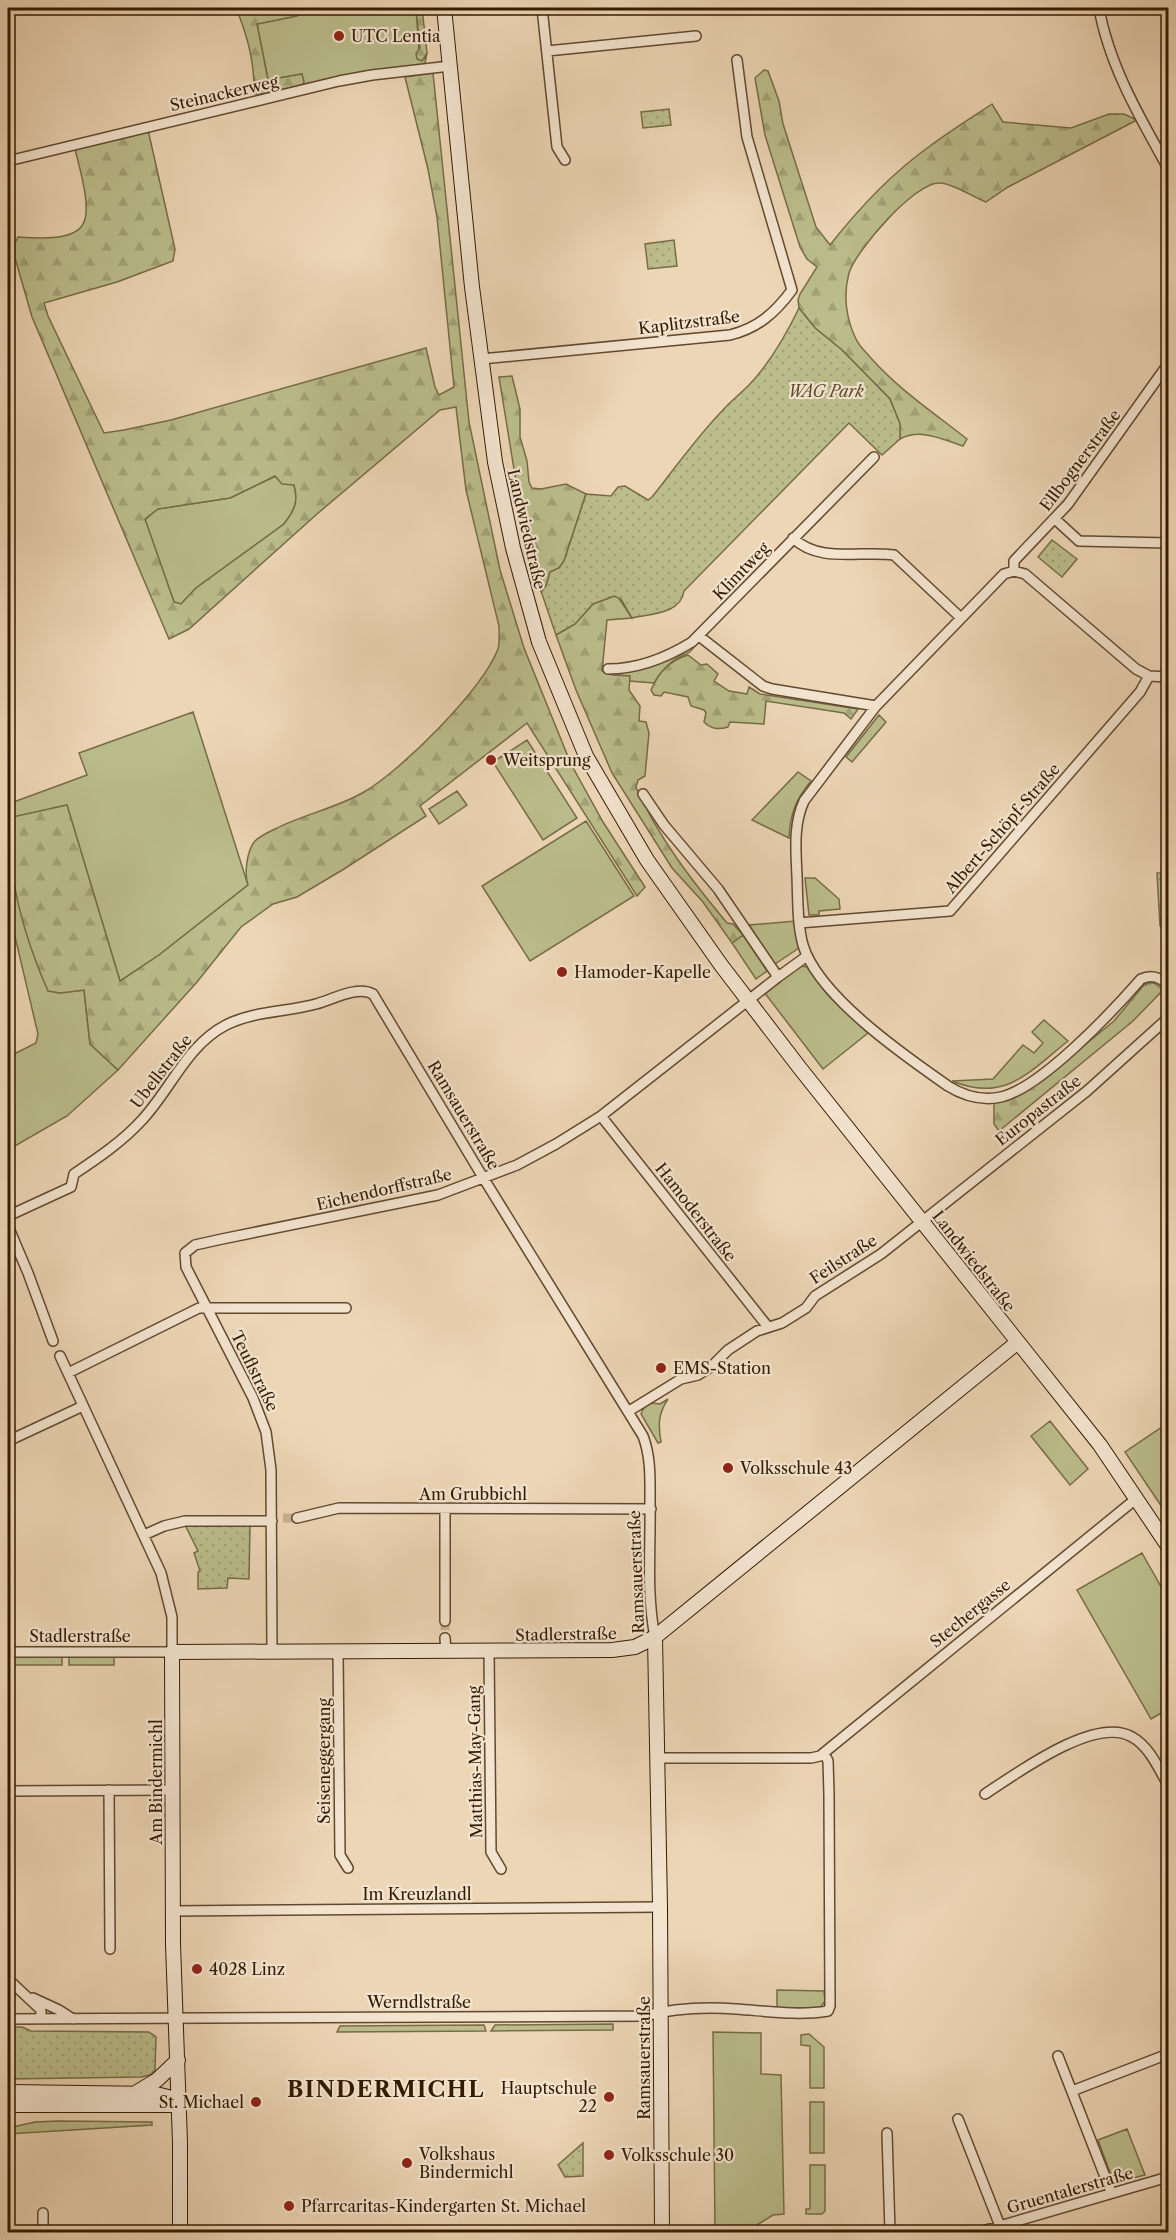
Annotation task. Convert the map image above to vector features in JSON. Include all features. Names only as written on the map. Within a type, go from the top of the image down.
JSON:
[{"type":"main road","name":"Landwiedstraße","points":[[444,8],[481,359],[495,462],[513,548],[539,642],[586,756],[637,845],[685,916],[922,1222],[1100,1445],[1168,1546]]},
{"type":"main road","name":"Stadlerstraße","points":[[172,1652],[338,1652],[446,1645],[489,1651],[623,1650],[635,1647],[655,1637],[1018,1342]]},
{"type":"main road","name":"Ramsauerstraße","points":[[655,1637],[660,1907],[662,2232]]},
{"type":"main road","name":"Am Bindermichl","points":[[172,1652],[173,1911],[180,2232]]},
{"type":"main road","points":[[135,2093],[153,2083],[178,2060]]},
{"type":"main road","points":[[8,2092],[135,2093],[163,2095],[179,2104]]},
{"type":"main road","points":[[8,2105],[179,2104]]},
{"type":"street","points":[[542,8],[557,147],[565,160]]},
{"type":"street","points":[[1099,8],[1103,32],[1128,92],[1168,168]]},
{"type":"street","points":[[547,51],[696,36]]},
{"type":"street","name":"Kaplitzstraße","points":[[481,359],[730,334],[752,328],[781,305],[792,290],[747,137],[737,60]]},
{"type":"street","name":"Steinackerweg","points":[[8,160],[339,81],[450,66]]},
{"type":"street","name":"Ellbognerstraße","points":[[1014,570],[1014,561],[1055,519],[1085,483],[1168,364]]},
{"type":"street","name":"Klimtweg","points":[[608,669],[633,667],[658,660],[699,636],[874,457]]},
{"type":"street","points":[[1055,519],[1079,541],[1168,543]]},
{"type":"street","points":[[793,538],[799,545],[824,553],[894,555],[961,618]]},
{"type":"street","points":[[1168,677],[1149,676],[1136,669],[1025,574],[1014,570],[1004,574],[876,706],[804,801],[800,808],[795,834],[802,942],[821,980],[878,1035],[957,1092],[983,1098],[1015,1092],[1040,1075],[1108,1015],[1141,979],[1159,978],[1168,985]]},
{"type":"street","points":[[699,636],[763,686],[876,706]]},
{"type":"street","name":"Albert-Schöpf-Straße","points":[[799,922],[950,911],[1140,692],[1149,676]]},
{"type":"street","points":[[642,794],[664,825],[718,889],[778,977]]},
{"type":"street","points":[[748,1000],[807,956]]},
{"type":"street","name":"Ramsauerstraße","points":[[367,991],[373,994],[484,1179],[629,1412],[647,1447],[650,1469],[651,1599],[655,1637]]},
{"type":"street","name":"Ubellstraße","points":[[8,1216],[71,1187],[74,1174],[114,1145],[142,1120],[199,1044],[212,1033],[229,1023],[246,1018],[314,1005],[354,992],[367,991]]},
{"type":"street","name":"Eichendorffstraße","points":[[190,1248],[260,1230],[416,1200],[484,1179],[547,1149],[601,1116],[731,1016],[748,1000]]},
{"type":"street","name":"Europastraße","points":[[922,1222],[1087,1091],[1168,1018]]},
{"type":"street","name":"Hamoderstraße","points":[[601,1116],[768,1327]]},
{"type":"street","name":"Feilstraße","points":[[629,1412],[681,1379],[698,1375],[712,1366],[728,1350],[757,1331],[782,1323],[807,1308],[815,1296],[871,1261],[922,1222]]},
{"type":"street","points":[[8,1226],[53,1341]]},
{"type":"street","name":"Teuflstraße","points":[[190,1248],[185,1253],[186,1267],[262,1418],[271,1458],[272,1652]]},
{"type":"street","points":[[68,1374],[199,1308],[346,1308]]},
{"type":"street","name":"Am Bindermichl","points":[[60,1356],[161,1573],[172,1617],[172,1652]]},
{"type":"street","points":[[8,1441],[83,1406]]},
{"type":"street","name":"Stechergasse","points":[[658,1758],[811,1758],[824,1753],[1137,1498]]},
{"type":"street","name":"Am Grubbichl","points":[[297,1518],[339,1508],[651,1509]]},
{"type":"street","points":[[445,1509],[445,1621]]},
{"type":"street","points":[[144,1535],[164,1526],[185,1521],[283,1518]]},
{"type":"street","name":"Matthias-May-Gang","points":[[489,1651],[491,1852],[501,1869]]},
{"type":"street","name":"Stadlerstraße","points":[[8,1652],[172,1652]]},
{"type":"street","name":"Seiseneggergang","points":[[338,1652],[340,1855],[348,1868]]},
{"type":"street","points":[[985,1794],[1077,1740],[1107,1732],[1124,1733],[1135,1739],[1146,1750],[1168,1785]]},
{"type":"street","name":"Werndlstraße","points":[[8,2019],[645,2016],[668,2009],[725,2009],[759,2012],[828,2011],[830,2006],[829,1783],[828,1761],[824,1753]]},
{"type":"street","points":[[110,1790],[110,1949]]},
{"type":"street","points":[[8,1791],[172,1790]]},
{"type":"street","name":"Im Kreuzlandl","points":[[173,1911],[660,1907]]},
{"type":"street","points":[[8,1979],[41,2010],[41,2019]]},
{"type":"street","points":[[25,1995],[73,2019]]},
{"type":"street","points":[[1071,2091],[1168,2054]]},
{"type":"street","points":[[1058,2056],[1111,2192]]},
{"type":"street","points":[[958,2119],[1000,2226]]},
{"type":"street","points":[[887,2133],[891,2232]]},
{"type":"street","name":"Gruentalerstraße","points":[[979,2232],[1168,2177]]},
{"type":"street","points":[[43,2213],[43,2232]]},
{"type":"green space","points":[[236,8],[295,8],[297,16],[257,24],[268,80],[302,74],[304,82],[302,86],[254,94],[250,50]]},
{"type":"green space","name":"UTC Lentia","points":[[295,8],[395,8],[396,11],[416,8],[419,50],[425,59],[427,53],[425,63],[422,66],[302,86],[302,74],[268,80],[257,24],[297,16]]},
{"type":"green space","points":[[395,8],[422,8],[427,53],[422,61],[417,59],[416,54],[420,47],[416,9],[395,11]]},
{"type":"green space","points":[[764,70],[768,71],[779,101],[783,124],[816,227],[830,245],[889,179],[916,156],[992,104],[1003,122],[1071,128],[1109,114],[1124,114],[1137,120],[1008,187],[986,202],[945,184],[929,185],[888,219],[854,262],[847,281],[846,307],[857,342],[892,380],[967,439],[963,446],[939,438],[915,434],[900,439],[900,424],[890,399],[842,350],[815,328],[799,308],[800,294],[817,267],[807,259],[800,247],[765,135],[755,78]]},
{"type":"green space","points":[[433,73],[469,422],[500,570],[524,648],[571,764],[603,822],[645,887],[637,896],[527,723],[420,806],[426,816],[297,897],[273,904],[241,927],[197,982],[118,1070],[90,1044],[84,990],[60,993],[48,991],[19,906],[11,862],[8,818],[67,805],[120,981],[159,955],[248,885],[246,874],[248,856],[257,839],[286,824],[364,792],[399,766],[440,727],[476,685],[498,649],[499,626],[466,490],[456,407],[440,410],[317,514],[189,629],[169,639],[32,317],[15,258],[15,243],[18,237],[60,237],[81,227],[85,220],[86,201],[75,149],[148,130],[175,249],[173,261],[117,282],[44,303],[48,316],[104,433],[171,420],[426,348],[439,395],[454,387],[437,217],[428,169],[405,77]],"holes":[[[275,476],[282,484],[294,485],[296,496],[293,510],[284,524],[196,588],[181,604],[174,602],[145,519],[158,509],[230,498]]]},
{"type":"green space","points":[[669,109],[671,125],[643,128],[641,112]]},
{"type":"green space","points":[[674,240],[677,266],[648,269],[645,244]]},
{"type":"green space","name":"WAG Park","points":[[799,308],[815,328],[842,350],[890,399],[900,424],[900,439],[882,455],[849,423],[684,591],[682,599],[671,609],[632,618],[621,599],[614,596],[593,604],[575,624],[556,635],[541,591],[546,586],[550,572],[559,568],[564,561],[586,494],[611,496],[618,487],[625,486],[648,500],[652,497],[703,432],[749,385],[771,358]]},
{"type":"green space","points":[[512,376],[520,409],[520,437],[532,488],[541,489],[566,484],[586,494],[564,561],[559,568],[550,572],[546,586],[541,591],[519,500],[499,377]]},
{"type":"green space","points":[[276,476],[294,485],[296,496],[295,506],[284,524],[196,588],[181,604],[174,602],[145,520],[157,509],[230,498]]},
{"type":"green space","points":[[1052,540],[1077,559],[1062,577],[1038,557]]},
{"type":"green space","points":[[614,596],[618,597],[632,618],[607,620],[602,671],[613,675],[630,676],[629,690],[640,706],[639,721],[646,722],[649,733],[645,776],[638,780],[636,787],[665,841],[689,875],[727,923],[733,924],[743,935],[732,943],[703,902],[672,868],[612,773],[576,690],[556,635],[575,624],[593,604]]},
{"type":"green space","points":[[696,643],[689,652],[668,665],[654,683],[629,681],[629,676],[613,675],[602,671],[614,672]]},
{"type":"green space","points":[[688,655],[701,665],[707,664],[718,674],[714,681],[729,691],[747,694],[749,687],[760,694],[858,709],[851,719],[844,713],[766,701],[764,724],[730,722],[728,727],[718,729],[704,722],[706,713],[704,710],[691,706],[688,697],[664,692],[661,696],[654,695],[651,690],[665,668],[675,660]]},
{"type":"green space","points":[[193,712],[248,885],[159,955],[120,981],[67,806],[8,818],[8,804],[87,775],[79,753]]},
{"type":"green space","points":[[879,715],[886,722],[852,762],[846,757]]},
{"type":"green space","points":[[527,740],[577,818],[543,840],[493,762]]},
{"type":"green space","points":[[798,772],[811,781],[795,807],[789,838],[752,820]]},
{"type":"green space","points":[[457,791],[467,805],[439,824],[429,809]]},
{"type":"green space","points":[[586,821],[634,896],[530,961],[482,886]]},
{"type":"green space","points":[[8,847],[28,937],[48,990],[60,993],[84,990],[90,1044],[118,1070],[67,1116],[8,1150],[8,1057],[36,1043],[38,1034],[8,907]]},
{"type":"green space","points":[[1157,873],[1168,873],[1168,915],[1165,916],[1165,926],[1160,926]]},
{"type":"green space","points":[[805,878],[815,878],[839,899],[840,909],[819,911],[819,915],[809,915]]},
{"type":"green space","points":[[796,921],[799,948],[775,964],[749,925]]},
{"type":"green space","points":[[743,935],[767,971],[756,979],[732,943]]},
{"type":"green space","points":[[801,966],[807,967],[827,994],[868,1033],[823,1069],[764,992]]},
{"type":"green space","points":[[1148,983],[1154,983],[1163,990],[1133,1021],[999,1131],[994,1124],[994,1103],[1011,1099],[1043,1079],[1114,1021]]},
{"type":"green space","points":[[1044,1020],[1068,1041],[1028,1073],[1002,1086],[987,1088],[971,1087],[952,1081],[993,1079],[1023,1045],[1034,1053],[1043,1043],[1032,1032]]},
{"type":"green space","points":[[668,1399],[661,1415],[659,1425],[661,1442],[658,1443],[641,1414],[648,1404],[660,1404]]},
{"type":"green space","points":[[1050,1421],[1088,1469],[1070,1485],[1031,1436]]},
{"type":"green space","points":[[1168,1423],[1168,1516],[1125,1452]]},
{"type":"green space","points":[[185,1525],[250,1526],[249,1579],[228,1578],[227,1588],[198,1589],[198,1572],[200,1571],[194,1553],[198,1551]]},
{"type":"green space","points":[[1142,1553],[1168,1599],[1168,1709],[1151,1719],[1077,1590]]},
{"type":"green space","points":[[69,1656],[114,1656],[114,1665],[69,1665]]},
{"type":"green space","points":[[8,1657],[62,1657],[62,1665],[8,1665]]},
{"type":"green space","points":[[777,1990],[824,1991],[825,2001],[820,2008],[777,2008]]},
{"type":"green space","points":[[613,2024],[613,2030],[491,2031],[495,2025]]},
{"type":"green space","points":[[484,2025],[486,2031],[337,2032],[340,2026]]},
{"type":"green space","points":[[8,2027],[22,2027],[31,2031],[149,2032],[156,2037],[155,2070],[150,2075],[141,2077],[8,2079]]},
{"type":"green space","points":[[713,2032],[761,2033],[761,2074],[781,2075],[784,2214],[773,2215],[747,2231],[715,2230]]},
{"type":"green space","points":[[809,2034],[824,2047],[824,2088],[810,2088],[810,2046],[801,2045],[801,2035]]},
{"type":"green space","points":[[810,2102],[824,2102],[824,2153],[810,2153]]},
{"type":"green space","points":[[35,2122],[152,2122],[152,2125],[8,2134],[8,2128]]},
{"type":"green space","points":[[1127,2129],[1145,2175],[1117,2182],[1112,2178],[1098,2140]]},
{"type":"green space","points":[[583,2143],[583,2176],[565,2177],[558,2165]]},
{"type":"green space","points":[[810,2165],[825,2165],[825,2211],[822,2214],[806,2214],[806,2209],[810,2209]]},
{"type":"tunnel","points":[[283,1518],[297,1518]]},
{"type":"tunnel","points":[[445,1621],[445,1638]]},
{"type":"place","name":"UTC Lentia","points":[[339,36]]},
{"type":"place","name":"Weitsprung","points":[[491,760]]},
{"type":"place","name":"Hamoder-Kapelle","points":[[562,972]]},
{"type":"place","name":"EMS-Station","points":[[661,1368]]},
{"type":"place","name":"Volksschule 43","points":[[728,1468]]},
{"type":"place","name":"4028 Linz","points":[[197,1969]]},
{"type":"place","name":"Hauptschule 22","points":[[609,2097]]},
{"type":"place","name":"St. Michael","points":[[256,2102]]},
{"type":"place","name":"Volksschule 30","points":[[609,2155]]},
{"type":"place","name":"Volkshaus Bindermichl","points":[[407,2163]]},
{"type":"place","name":"Pfarrcaritas-Kindergarten St. Michael","points":[[289,2206]]},
{"type":"district","name":"BINDERMICHL","points":[[386,2089]]}]
